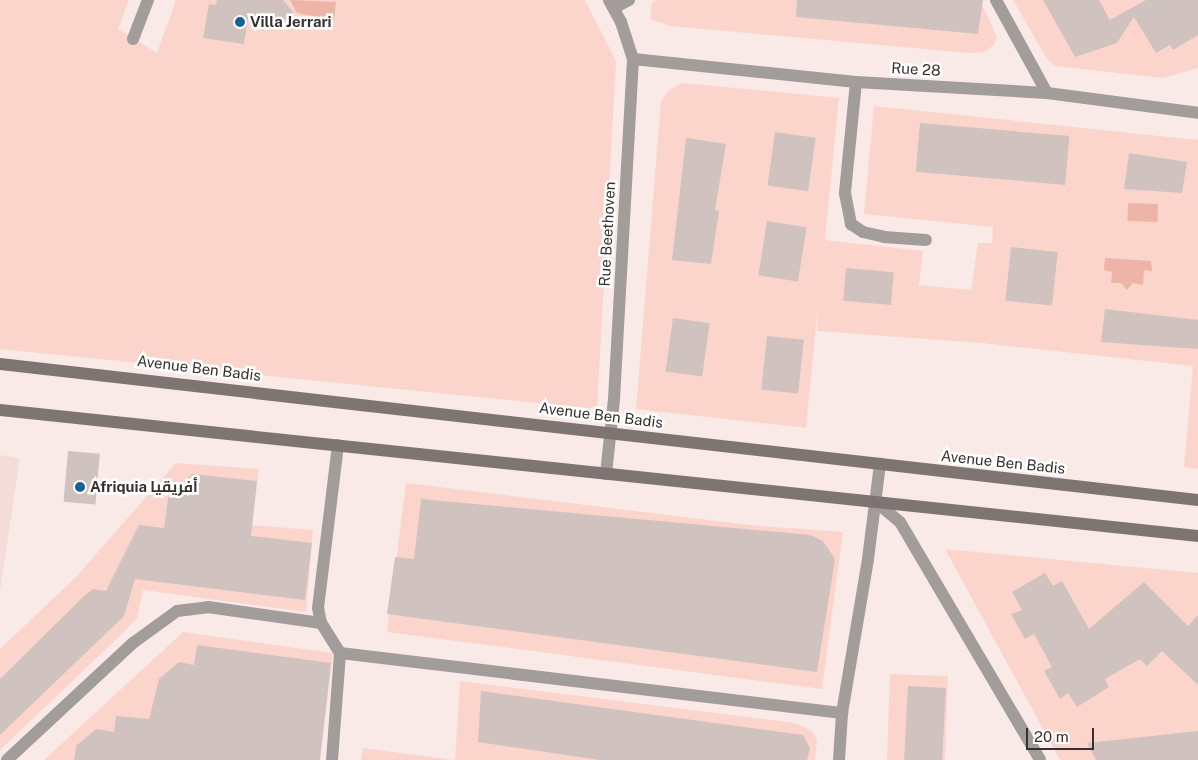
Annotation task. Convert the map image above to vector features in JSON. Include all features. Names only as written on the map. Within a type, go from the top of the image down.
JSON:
[{"type":"main road","name":"Avenue Ben Badis","points":[[0,364],[1198,500]]},
{"type":"main road","points":[[0,410],[1198,536]]},
{"type":"street","points":[[133,39],[148,0]]},
{"type":"street","points":[[611,4],[629,0]]},
{"type":"street","points":[[996,0],[1047,93]]},
{"type":"street","name":"Rue Beethoven","points":[[606,474],[611,432],[633,59],[611,4]]},
{"type":"street","name":"Rue 28","points":[[633,59],[856,82],[1047,93],[1198,113]]},
{"type":"street","points":[[856,82],[845,193],[851,224],[877,235],[926,240]]},
{"type":"street","points":[[332,760],[340,653],[321,623],[318,608],[338,445]]},
{"type":"street","points":[[839,760],[842,714],[876,502],[880,464]]},
{"type":"street","points":[[876,502],[900,522],[1040,760]]},
{"type":"street","points":[[7,760],[133,643],[156,623],[178,611],[208,607],[321,623]]},
{"type":"street","points":[[340,653],[842,714]]},
{"type":"shaded area","points":[[0,0],[129,0],[118,29],[157,53],[176,0],[585,0],[616,61],[597,409],[0,349]]},
{"type":"shaded area","points":[[290,0],[336,2],[334,20],[297,13]]},
{"type":"shaded area","points":[[657,0],[980,0],[997,37],[994,45],[984,52],[969,53],[670,26],[650,19],[652,3]]},
{"type":"shaded area","points":[[1013,0],[1198,0],[1198,68],[1163,78],[1055,66],[1047,59]]},
{"type":"shaded area","points":[[683,83],[839,98],[825,240],[923,251],[919,285],[971,290],[978,243],[992,243],[993,227],[864,214],[874,106],[1198,140],[1198,469],[1184,467],[1193,366],[982,343],[817,331],[818,305],[806,428],[636,409],[661,101],[669,90]]},
{"type":"shaded area","points":[[1128,203],[1158,204],[1157,222],[1127,221]]},
{"type":"shaded area","points":[[1105,258],[1151,261],[1152,271],[1144,270],[1143,285],[1133,283],[1127,290],[1121,283],[1111,283],[1112,272],[1104,270]]},
{"type":"shaded area","points":[[0,455],[20,458],[0,591]]},
{"type":"shaded area","points":[[176,463],[259,469],[252,525],[313,530],[306,612],[143,590],[137,618],[0,750],[0,649],[76,577]]},
{"type":"shaded area","points":[[406,483],[750,525],[843,532],[822,689],[387,632]]},
{"type":"shaded area","points":[[945,549],[1198,573],[1198,760],[1060,760]]},
{"type":"shaded area","points":[[183,632],[333,653],[320,760],[44,760]]},
{"type":"shaded area","points":[[890,674],[948,676],[945,760],[887,760]]},
{"type":"shaded area","points":[[460,681],[795,723],[811,730],[817,740],[815,760],[455,760]]},
{"type":"shaded area","points":[[363,748],[454,760],[361,760]]},
{"type":"building","name":"Villa Jerrari","points":[[217,0],[283,0],[294,13],[278,25],[275,21],[262,31],[249,13],[244,44],[203,38],[209,4],[216,5]]},
{"type":"building","points":[[797,0],[983,0],[978,34],[796,17]]},
{"type":"building","points":[[1043,0],[1099,0],[1110,20],[1146,0],[1198,0],[1198,35],[1173,50],[1170,45],[1156,53],[1134,17],[1117,43],[1075,57]]},
{"type":"building","points":[[920,123],[1069,136],[1065,185],[916,172]]},
{"type":"building","points":[[775,132],[816,138],[808,191],[767,185]]},
{"type":"building","points":[[686,138],[726,144],[715,210],[719,211],[711,264],[672,260]]},
{"type":"building","points":[[1129,153],[1187,162],[1182,193],[1124,189]]},
{"type":"building","points":[[767,221],[807,227],[798,282],[758,275]]},
{"type":"building","points":[[1011,247],[1058,252],[1052,306],[1005,301]]},
{"type":"building","points":[[846,268],[894,272],[891,305],[843,301]]},
{"type":"building","points":[[1105,309],[1198,320],[1198,349],[1101,342]]},
{"type":"building","points":[[673,318],[710,323],[702,377],[665,371]]},
{"type":"building","points":[[767,336],[804,340],[798,394],[761,390]]},
{"type":"building","points":[[68,451],[100,454],[95,505],[64,502]]},
{"type":"building","points":[[192,474],[257,481],[251,536],[312,543],[305,600],[135,579],[124,616],[0,735],[0,679],[83,597],[93,589],[106,591],[139,525],[164,528],[168,498]]},
{"type":"building","points":[[421,499],[810,535],[823,541],[835,559],[817,672],[387,614],[395,557],[414,559]]},
{"type":"building","points":[[1045,573],[1053,586],[1062,581],[1089,629],[1144,582],[1188,626],[1198,615],[1198,685],[1162,651],[1147,666],[1140,659],[1105,679],[1109,687],[1077,707],[1068,693],[1060,699],[1044,671],[1052,667],[1034,634],[1025,639],[1011,614],[1022,610],[1012,592]]},
{"type":"building","points":[[197,645],[331,663],[320,760],[74,760],[76,746],[96,729],[114,732],[116,716],[149,719],[159,679],[179,662],[194,665]]},
{"type":"building","points":[[908,686],[946,688],[942,760],[904,760]]},
{"type":"building","points":[[481,691],[803,735],[810,748],[807,760],[600,760],[478,742]]},
{"type":"building","points":[[1198,731],[1198,760],[1096,760],[1087,743]]},
{"type":"place","name":"Villa Jerrari","points":[[240,22]]},
{"type":"place","name":"Afriquia أفريقيا","points":[[80,487]]}]
